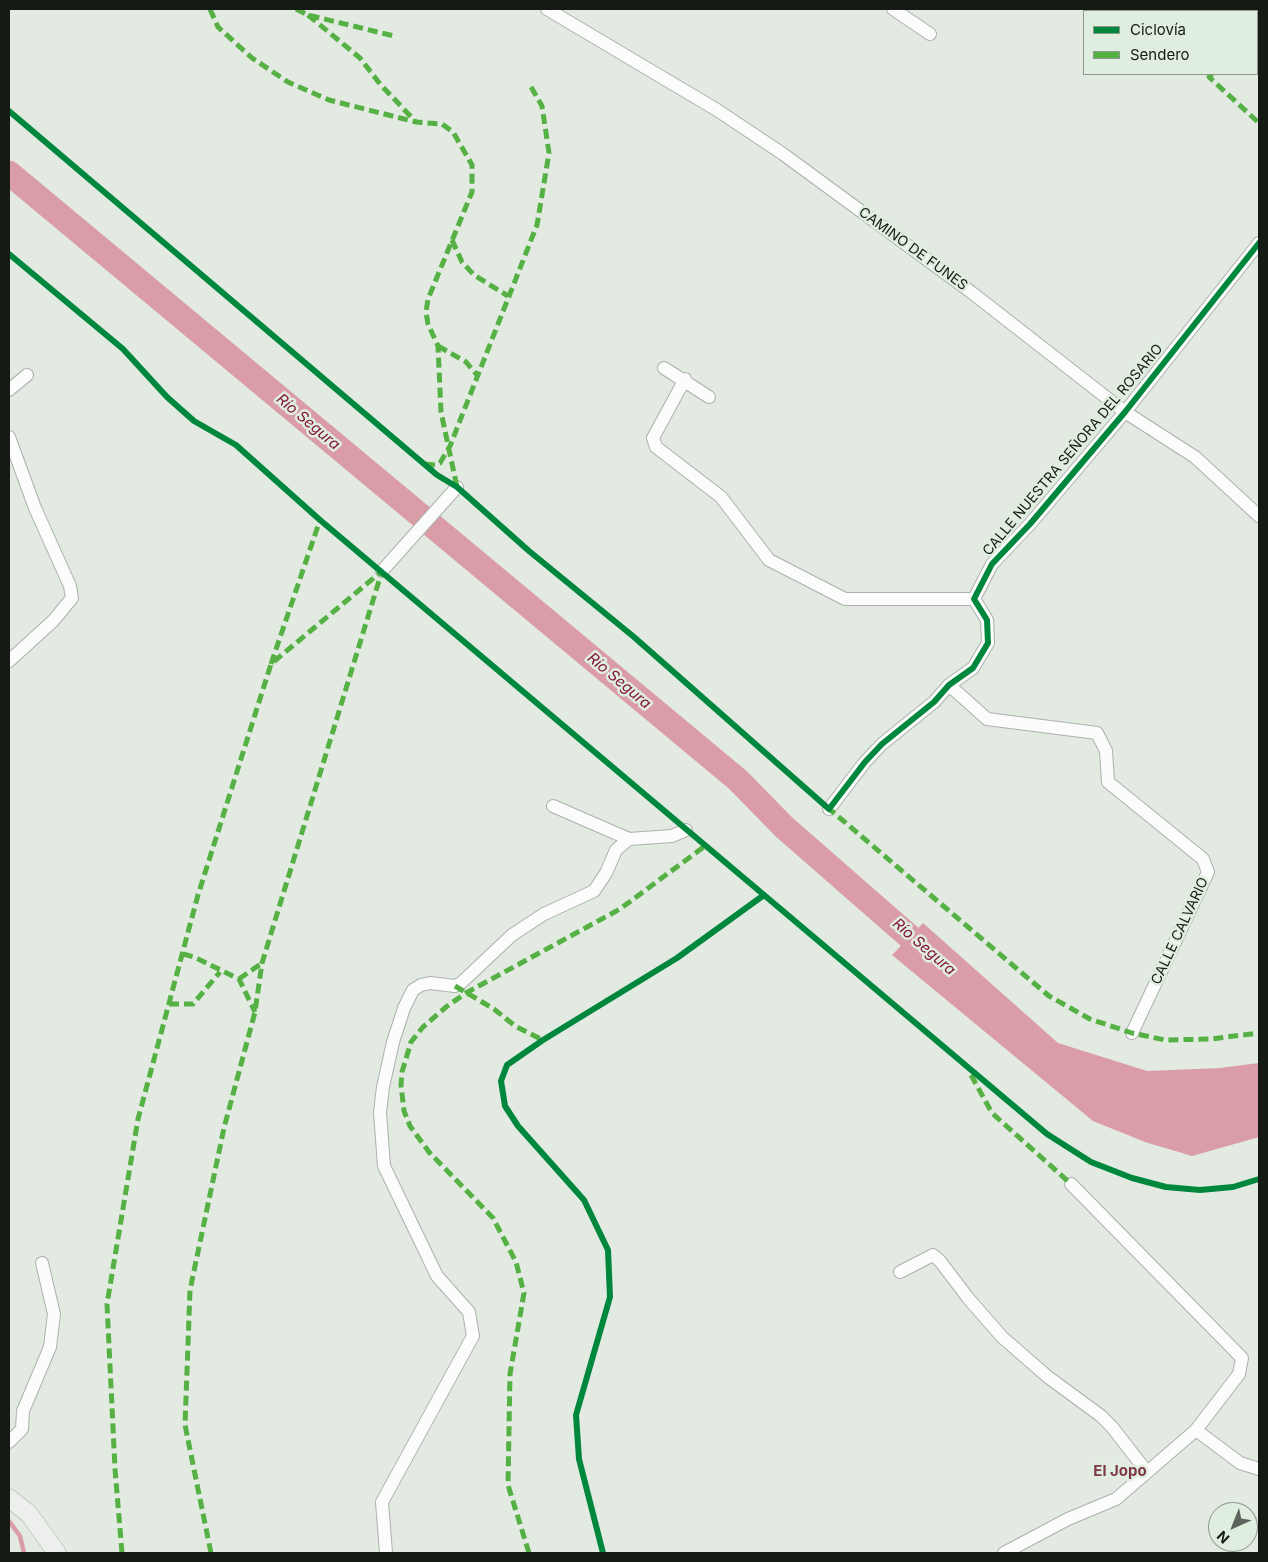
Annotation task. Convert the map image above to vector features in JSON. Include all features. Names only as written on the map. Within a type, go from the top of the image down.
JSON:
[{"type":"main road","points":[[9,1498],[29,1514],[57,1553]]},
{"type":"street","name":"CAMINO DE FUNES","points":[[547,9],[716,110],[783,154],[971,292],[1125,412],[1195,457],[1259,516]]},
{"type":"street","points":[[893,9],[930,34]]},
{"type":"street","name":"CALLE NUESTRA SEÑORA DEL ROSARIO","points":[[974,599],[992,564],[1030,524],[1125,412],[1259,243]]},
{"type":"street","points":[[664,368],[685,379],[709,397]]},
{"type":"street","points":[[9,390],[27,375]]},
{"type":"street","points":[[685,379],[653,438],[656,447],[721,498],[769,560],[845,599],[974,599],[987,620],[988,643],[973,668],[949,685],[934,702],[882,744],[865,762],[829,809]]},
{"type":"street","points":[[9,437],[35,508],[70,586],[72,598],[53,621],[9,661]]},
{"type":"street","points":[[382,571],[456,487]]},
{"type":"street","name":"CALLE CALVARIO","points":[[949,685],[987,719],[1097,733],[1106,751],[1108,782],[1203,859],[1208,872],[1132,1033]]},
{"type":"street","points":[[553,806],[629,840],[672,836],[686,830]]},
{"type":"street","points":[[386,1553],[382,1502],[473,1336],[469,1312],[436,1276],[384,1166],[380,1112],[383,1086],[387,1065],[404,1008],[413,990],[421,985],[430,983],[455,986],[462,983],[492,952],[529,923],[594,891],[606,873],[616,850],[629,840]]},
{"type":"street","points":[[1004,1553],[1068,1519],[1116,1499],[1196,1430],[1239,1374],[1242,1358],[1071,1184]]},
{"type":"street","points":[[900,1272],[933,1255],[940,1260],[968,1298],[1002,1338],[1048,1377],[1101,1416],[1112,1427],[1147,1472]]},
{"type":"street","points":[[9,1442],[22,1429],[23,1411],[50,1347],[54,1314],[42,1263]]},
{"type":"street","points":[[1196,1430],[1240,1463],[1259,1469]]},
{"type":"water","points":[[923,923],[1058,1043],[1147,1071],[1220,1068],[1259,1063],[1259,1137],[1192,1156],[1145,1142],[1093,1121],[892,955]]},
{"type":"waterway","name":"Río Segura","points":[[9,173],[738,780],[784,827],[935,959]]},
{"type":"waterway","points":[[9,1521],[20,1536],[24,1553]]},
{"type":"marked path","points":[[210,9],[218,27],[252,58],[288,82],[329,100],[416,122],[442,124],[453,132],[472,165],[472,192],[428,299],[426,312],[428,324],[438,346],[441,412],[457,487]]},
{"type":"marked path","points":[[296,9],[308,15],[394,36]]},
{"type":"marked path","points":[[308,15],[360,58],[380,84],[416,122]]},
{"type":"marked path","points":[[1211,75],[1209,77],[1259,123]]},
{"type":"marked path","points":[[425,464],[435,465],[440,463],[450,446],[537,225],[549,153],[542,106],[531,87]]},
{"type":"marked path","points":[[452,240],[462,262],[474,275],[508,296]]},
{"type":"marked path","points":[[438,346],[466,362],[477,375]]},
{"type":"marked path","points":[[271,664],[320,520]]},
{"type":"marked path","points":[[122,1553],[115,1469],[107,1304],[138,1119],[198,895],[271,664],[382,571]]},
{"type":"marked path","points":[[211,1553],[185,1425],[190,1290],[224,1128],[255,1012],[262,963],[382,571]]},
{"type":"marked path","points":[[827,807],[1049,996],[1090,1019],[1132,1033],[1165,1040],[1211,1039],[1259,1033]]},
{"type":"marked path","points":[[529,1553],[508,1485],[510,1374],[524,1293],[516,1262],[493,1218],[429,1152],[410,1126],[404,1111],[401,1085],[402,1072],[411,1042],[423,1027],[446,1007],[466,993],[620,909],[705,846]]},
{"type":"marked path","points":[[183,954],[194,957],[239,979],[255,1012]]},
{"type":"marked path","points":[[239,979],[262,963]]},
{"type":"marked path","points":[[169,1004],[193,1004],[220,972]]},
{"type":"marked path","points":[[455,986],[494,1009],[515,1026],[543,1040]]},
{"type":"marked path","points":[[971,1075],[992,1113],[1071,1184]]},
{"type":"cycle path","points":[[9,111],[437,475],[457,487],[529,551],[634,637],[829,809],[865,762],[882,744],[934,702],[949,685],[973,668],[988,643],[987,620],[974,599],[992,564],[1030,524],[1125,412],[1259,243]]},
{"type":"cycle path","points":[[9,254],[123,349],[167,397],[194,421],[236,445],[320,520],[1047,1134],[1091,1162],[1132,1178],[1166,1187],[1200,1190],[1233,1187],[1259,1179]]},
{"type":"cycle path","points":[[603,1553],[579,1459],[576,1415],[610,1297],[608,1250],[584,1200],[518,1126],[505,1106],[501,1081],[507,1065],[543,1040],[677,958],[764,895]]},
{"type":"district","name":"El Jopo","points":[[1120,1471]]}]
